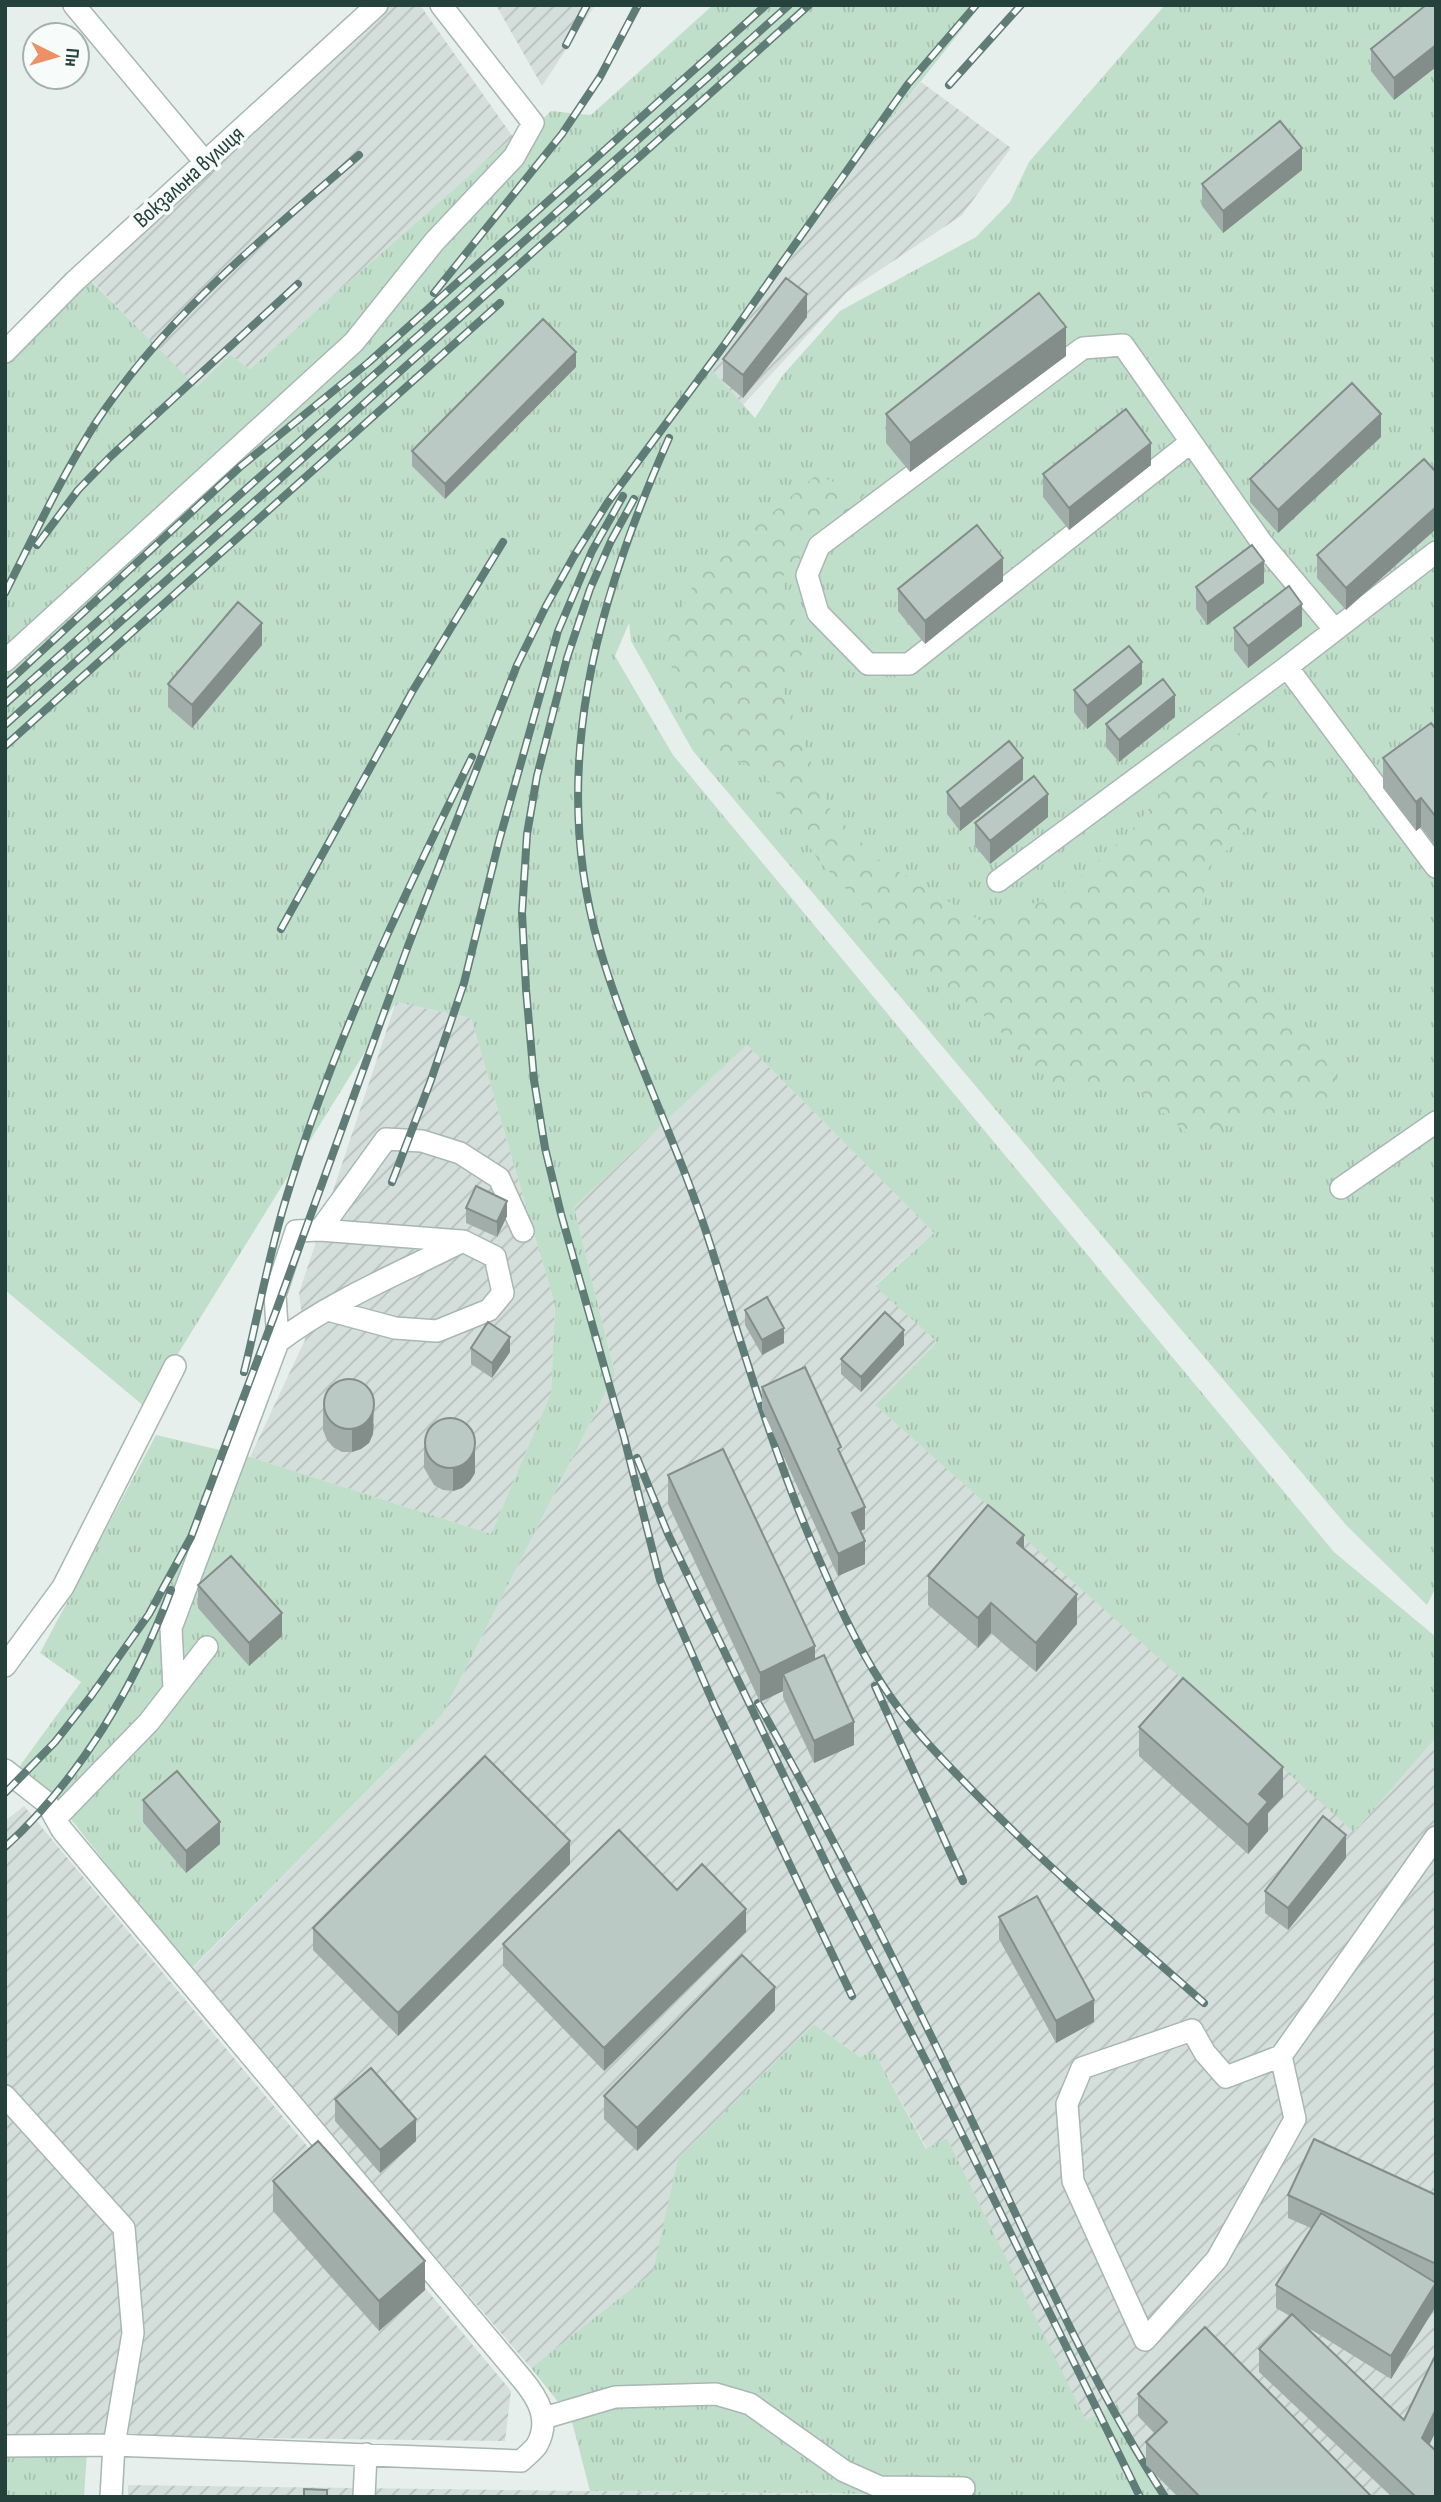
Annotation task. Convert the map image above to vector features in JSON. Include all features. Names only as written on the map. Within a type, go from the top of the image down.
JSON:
[{"type":"street","points":[[74,5],[205,162]]},
{"type":"street","name":"Вокзальна вулиця","points":[[5,352],[75,281],[377,5]]},
{"type":"street","points":[[5,661],[354,342],[434,242],[514,157],[533,123],[441,5]]},
{"type":"street","points":[[1191,442],[909,664],[868,664],[818,613],[807,575],[819,546],[1083,348],[1123,345],[1262,542],[1335,630]]},
{"type":"street","points":[[998,881],[1287,667],[1436,552]]},
{"type":"street","points":[[1287,667],[1436,867]]},
{"type":"street","points":[[1341,1188],[1436,1122]]},
{"type":"street","points":[[320,1230],[386,1139],[422,1141],[460,1153],[499,1178],[523,1231]]},
{"type":"street","points":[[174,1689],[170,1628],[278,1342],[275,1295],[296,1231],[320,1230],[463,1241],[495,1257],[503,1293],[489,1310],[437,1331],[395,1328],[328,1310]]},
{"type":"street","points":[[278,1342],[303,1323],[463,1241]]},
{"type":"street","points":[[5,1666],[63,1587],[175,1366]]},
{"type":"street","points":[[56,1818],[149,1722],[206,1647]]},
{"type":"street","points":[[5,1770],[47,1803],[62,1830],[535,2395],[544,2418],[537,2445],[521,2460],[114,2445],[5,2446]]},
{"type":"street","points":[[1281,2056],[1295,2119],[1217,2259],[1145,2340],[1073,2181],[1067,2104],[1082,2068],[1192,2030],[1205,2053],[1226,2077],[1281,2056],[1436,1837]]},
{"type":"street","points":[[5,2096],[124,2228],[133,2333],[114,2445],[111,2497]]},
{"type":"street","points":[[544,2418],[615,2398],[716,2395],[750,2404],[844,2471],[880,2487],[964,2488]]},
{"type":"street","points":[[364,2497],[366,2454]]},
{"type":"shaded area","points":[[392,5],[420,5],[513,137],[250,369],[230,355],[197,388],[87,276]]},
{"type":"shaded area","points":[[496,5],[595,5],[542,86]]},
{"type":"shaded area","points":[[921,82],[1011,148],[962,215],[847,292],[743,405],[712,370],[872,143]]},
{"type":"shaded area","points":[[396,1002],[471,1018],[555,1305],[551,1393],[491,1534],[250,1457],[305,1340],[299,1293]]},
{"type":"shaded area","points":[[747,1045],[934,1233],[875,1285],[937,1342],[875,1405],[1355,1831],[1436,1738],[1436,2497],[1172,2497],[1146,2465],[1117,2405],[1086,2421],[947,2138],[927,2149],[874,2051],[860,2057],[814,2024],[678,2158],[654,2272],[531,2368],[190,1971],[442,1715],[615,1374],[574,1207]]},
{"type":"shaded area","points":[[24,1806],[511,2391],[505,2441],[5,2435],[5,1821]]},
{"type":"shaded area","points":[[128,2485],[1054,2497],[128,2497]]},
{"type":"green space","points":[[713,5],[981,5],[872,143],[712,370],[755,418],[783,375],[840,311],[976,237],[1010,202],[1029,162],[1165,5],[1436,5],[1436,1587],[1427,1605],[1346,1525],[693,751],[631,641],[629,623],[615,656],[673,755],[1334,1552],[1436,1637],[1436,1738],[1354,1832],[875,1405],[937,1342],[875,1286],[934,1233],[747,1045],[574,1207],[615,1374],[442,1715],[190,1970],[74,1823],[19,1767],[81,1682],[40,1653],[156,1435],[250,1457],[491,1534],[551,1393],[555,1305],[471,1018],[396,1002],[145,1407],[5,1290],[5,355],[86,276],[197,387],[230,355],[250,369],[513,137],[523,138],[551,111],[591,115]]},
{"type":"green space","points":[[816,475],[866,495],[781,578],[805,651],[779,682],[830,809],[876,858],[981,921],[1062,894],[1130,832],[1168,785],[1188,750],[1258,727],[1279,775],[1239,839],[1208,868],[1196,942],[1265,1005],[1308,1030],[1345,1097],[1239,1121],[1193,1139],[1135,1088],[1057,1087],[979,1011],[932,978],[818,860],[764,774],[689,735],[666,645],[696,579]]},
{"type":"green space","points":[[814,2024],[860,2057],[874,2051],[926,2149],[947,2138],[1086,2420],[1117,2404],[1146,2465],[1172,2497],[590,2491],[571,2418],[531,2368],[653,2272],[678,2158]]},
{"type":"green space","points":[[5,2435],[88,2436],[84,2497],[5,2497]]},
{"type":"building","points":[[1426,5],[1436,5],[1436,45],[1394,78],[1371,49]]},
{"type":"building","points":[[1280,121],[1302,148],[1223,211],[1202,184]]},
{"type":"building","points":[[786,278],[807,294],[743,375],[723,359]]},
{"type":"building","points":[[1039,293],[1066,327],[910,443],[886,414]]},
{"type":"building","points":[[543,319],[576,352],[445,484],[412,451]]},
{"type":"building","points":[[1352,383],[1381,414],[1278,510],[1250,479]]},
{"type":"building","points":[[1126,409],[1151,443],[1069,508],[1043,474]]},
{"type":"building","points":[[1424,459],[1436,472],[1436,507],[1346,588],[1317,555]]},
{"type":"building","points":[[977,525],[1003,558],[925,621],[898,589]]},
{"type":"building","points":[[1252,545],[1264,561],[1207,603],[1196,587]]},
{"type":"building","points":[[1289,586],[1302,604],[1248,646],[1234,628]]},
{"type":"building","points":[[238,602],[262,623],[192,705],[168,684]]},
{"type":"building","points":[[1129,646],[1142,662],[1087,706],[1074,690]]},
{"type":"building","points":[[1163,679],[1175,695],[1119,740],[1106,724]]},
{"type":"building","points":[[1431,723],[1436,729],[1436,817],[1421,798],[1416,802],[1383,758]]},
{"type":"building","points":[[1009,741],[1023,758],[960,809],[947,792]]},
{"type":"building","points":[[1034,776],[1048,794],[990,841],[975,823]]},
{"type":"building","points":[[476,1186],[507,1201],[497,1222],[466,1208]]},
{"type":"building","points":[[767,1297],[784,1328],[762,1340],[745,1310]]},
{"type":"building","points":[[885,1312],[904,1330],[861,1377],[841,1359]]},
{"type":"building","points":[[488,1322],[510,1337],[492,1363],[471,1348]]},
{"type":"building","points":[[805,1367],[865,1507],[852,1513],[865,1541],[838,1554],[762,1387]]},
{"type":"building","points":[[349,1379],[367,1386],[374,1404],[367,1422],[349,1429],[331,1422],[324,1404],[331,1386]]},
{"type":"building","points":[[450,1418],[468,1425],[475,1443],[468,1461],[450,1468],[432,1461],[425,1443],[432,1425]]},
{"type":"building","points":[[723,1449],[815,1646],[760,1673],[668,1475]]},
{"type":"building","points":[[988,1505],[1024,1535],[1017,1543],[1077,1594],[1036,1643],[991,1603],[978,1618],[928,1576]]},
{"type":"building","points":[[231,1556],[282,1613],[249,1643],[198,1585]]},
{"type":"building","points":[[824,1655],[854,1722],[814,1741],[783,1674]]},
{"type":"building","points":[[1183,1678],[1283,1767],[1259,1794],[1268,1802],[1248,1825],[1139,1727]]},
{"type":"building","points":[[485,1756],[570,1841],[398,2013],[313,1928]]},
{"type":"building","points":[[177,1771],[220,1822],[186,1851],[143,1800]]},
{"type":"building","points":[[1323,1816],[1346,1835],[1288,1908],[1265,1891]]},
{"type":"building","points":[[619,1830],[677,1890],[702,1864],[746,1909],[604,2048],[503,1944]]},
{"type":"building","points":[[1037,1896],[1094,2000],[1056,2021],[999,1917]]},
{"type":"building","points":[[742,1955],[775,1987],[637,2128],[604,2096]]},
{"type":"building","points":[[371,2068],[416,2119],[380,2150],[335,2099]]},
{"type":"building","points":[[1314,2139],[1436,2195],[1436,2264],[1288,2195]]},
{"type":"building","points":[[318,2141],[425,2261],[379,2301],[273,2181]]},
{"type":"building","points":[[1321,2213],[1436,2283],[1391,2356],[1276,2285]]},
{"type":"building","points":[[1292,2314],[1404,2420],[1436,2354],[1436,2409],[1422,2438],[1436,2451],[1436,2497],[1416,2497],[1259,2349]]},
{"type":"building","points":[[1205,2327],[1372,2497],[1200,2497],[1146,2442],[1167,2422],[1138,2394]]},
{"type":"building","points":[[304,2489],[327,2490],[327,2497],[304,2497]]},
{"type":"railway","points":[[566,45],[587,5]]},
{"type":"railway","points":[[434,293],[562,134],[600,77],[638,5]]},
{"type":"railway","points":[[5,685],[240,467],[369,362],[766,5]]},
{"type":"railway","points":[[5,704],[789,5]]},
{"type":"railway","points":[[5,725],[809,5]]},
{"type":"railway","points":[[5,1793],[55,1742],[91,1696],[149,1614],[191,1537],[408,946],[517,665],[546,606],[608,502],[722,348],[908,84],[976,5]]},
{"type":"railway","points":[[949,85],[1021,5]]},
{"type":"railway","points":[[5,593],[48,507],[95,424],[152,348],[184,313],[252,248],[359,155]]},
{"type":"railway","points":[[37,545],[78,490],[110,457],[298,284]]},
{"type":"railway","points":[[5,746],[500,303]]},
{"type":"railway","points":[[669,438],[643,499],[602,624],[588,687],[580,751],[578,815],[584,880],[611,984],[698,1209],[787,1481],[832,1590],[873,1669],[914,1727],[974,1792],[1058,1874],[1204,2003]]},
{"type":"railway","points":[[392,1182],[464,983],[499,841],[558,631],[592,551],[623,496]]},
{"type":"railway","points":[[634,499],[611,541],[590,589],[567,658],[537,776],[527,834],[522,913],[534,1080],[545,1148],[561,1214],[624,1437],[660,1580],[715,1707],[852,1996]]},
{"type":"railway","points":[[281,929],[412,692],[503,542]]},
{"type":"railway","points":[[244,1372],[279,1223],[324,1088],[394,920],[472,757]]},
{"type":"railway","points":[[637,1458],[668,1534],[832,1876],[1140,2497]]},
{"type":"railway","points":[[5,1847],[58,1791],[103,1728],[141,1660],[171,1590]]},
{"type":"railway","points":[[875,1686],[963,1881]]},
{"type":"railway","points":[[758,1703],[846,1865],[901,1974],[1045,2276],[1113,2411],[1165,2497]]}]
